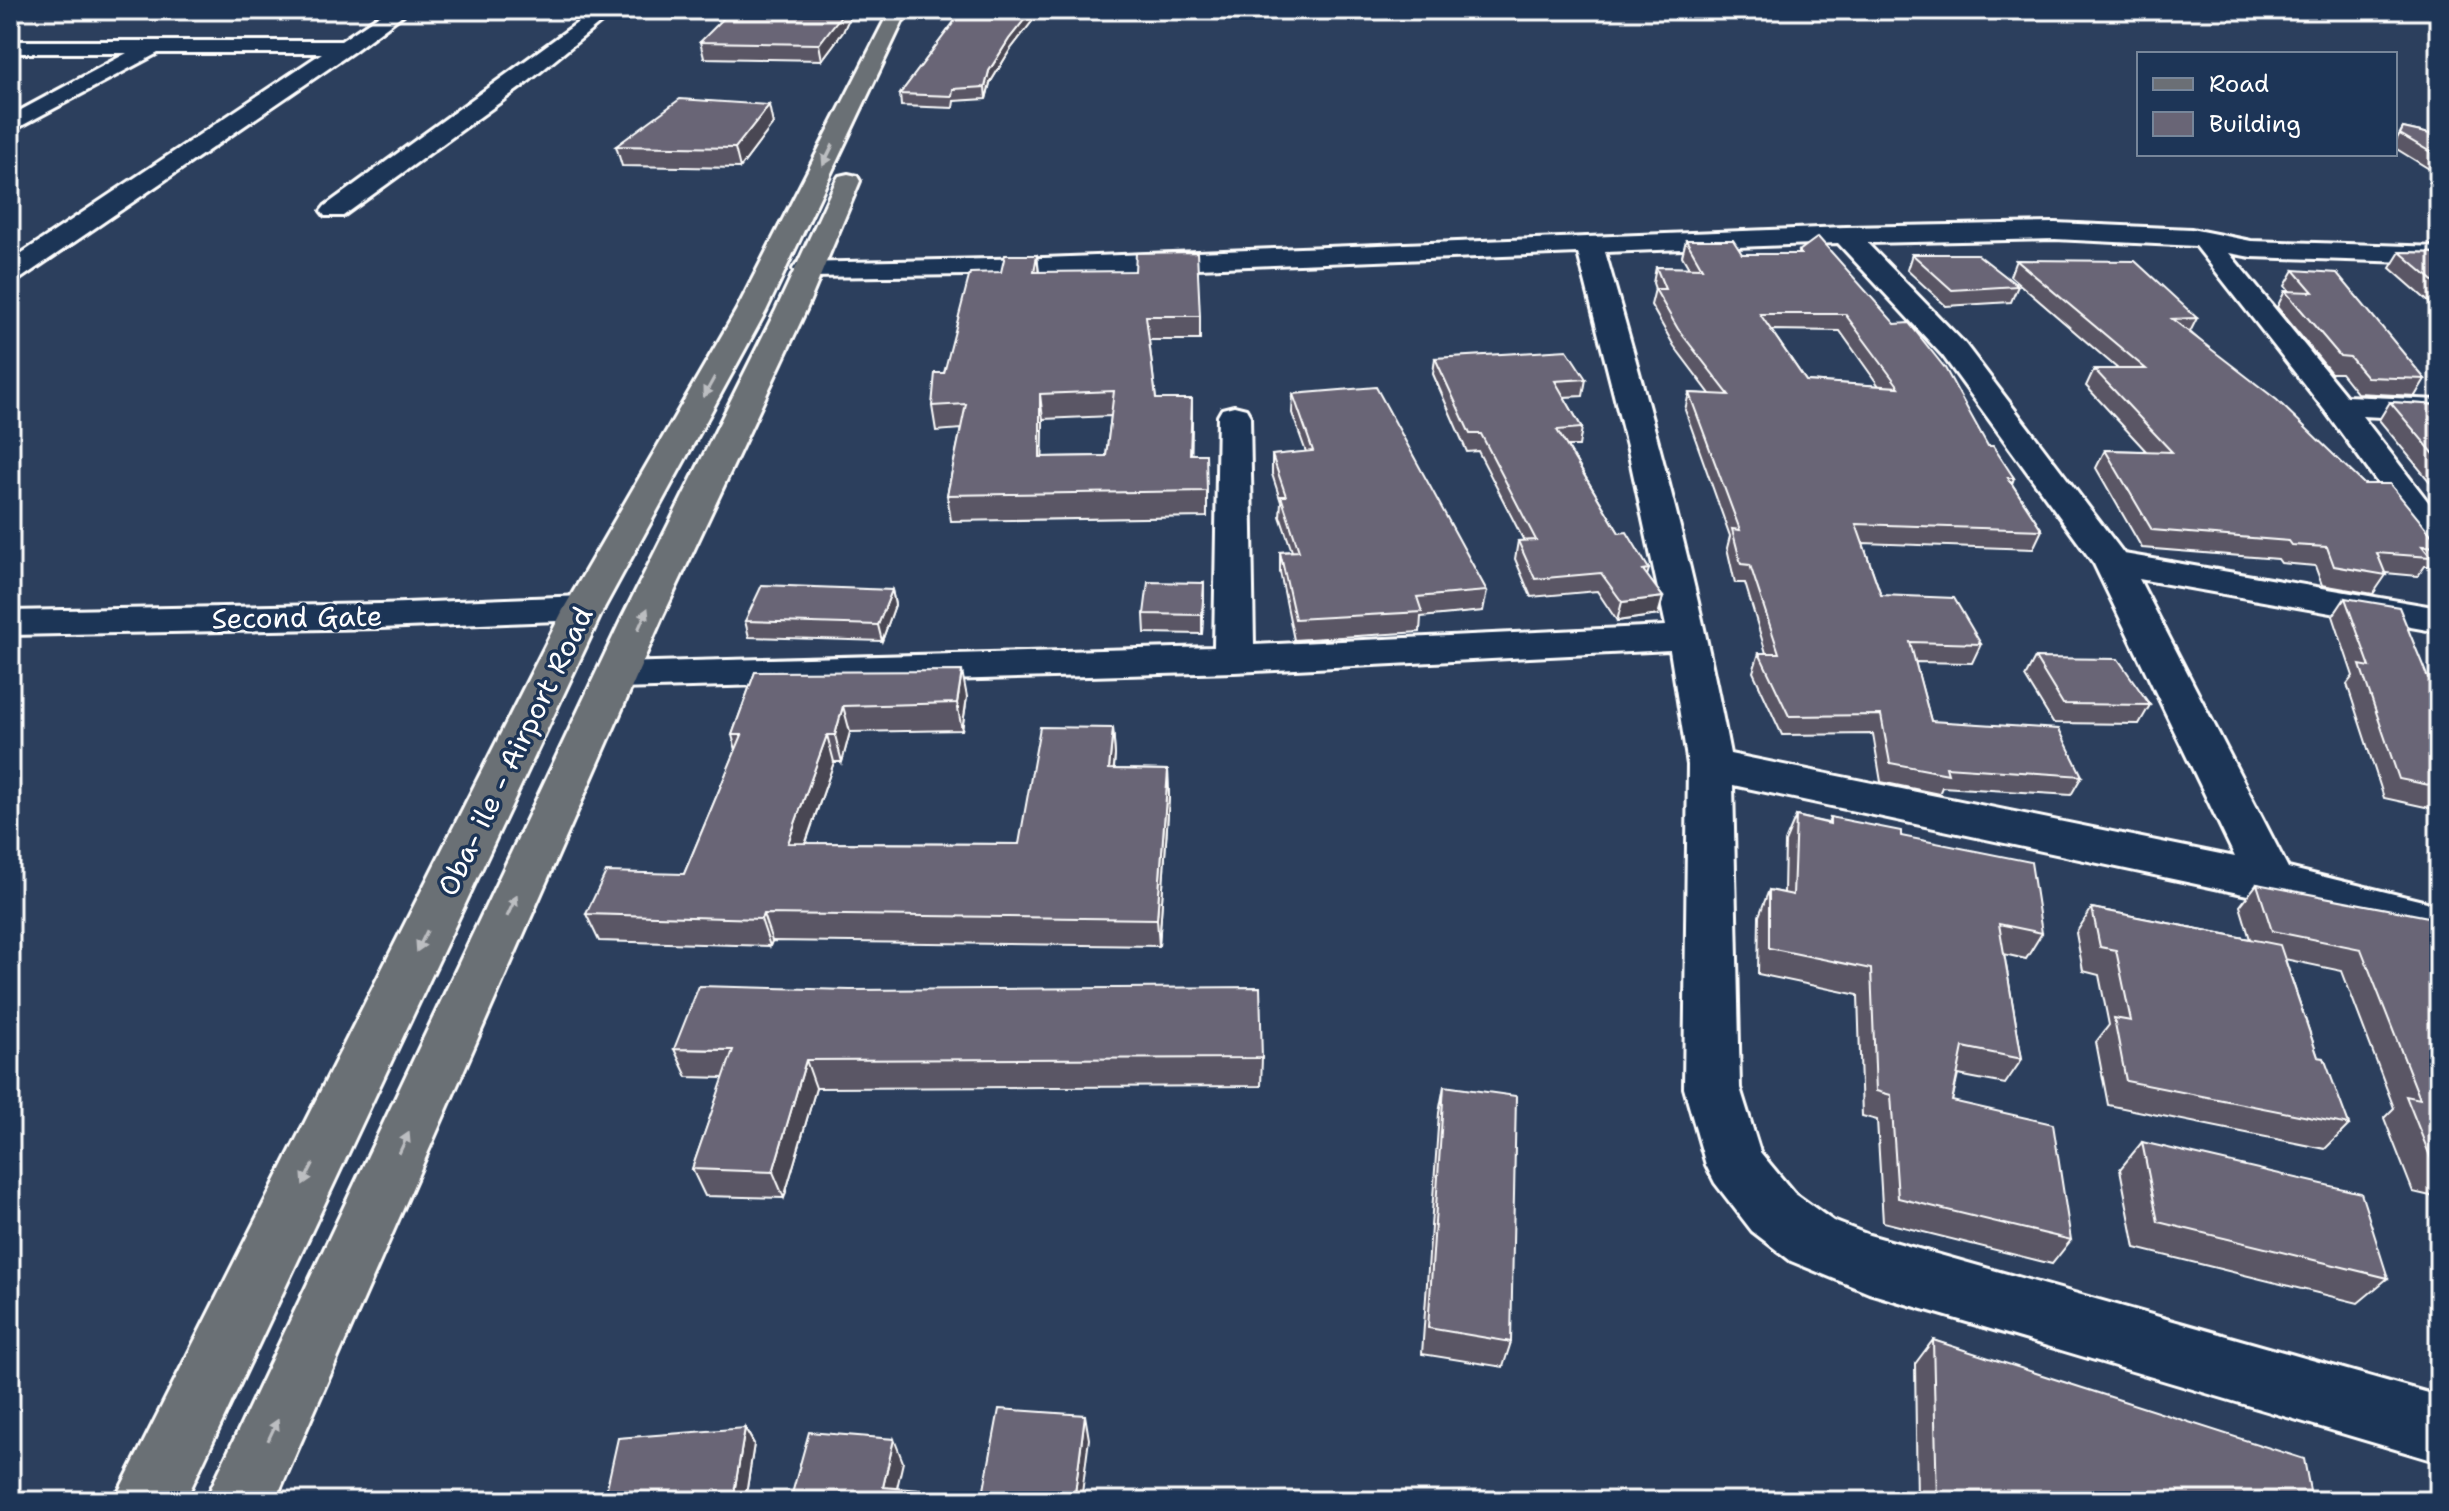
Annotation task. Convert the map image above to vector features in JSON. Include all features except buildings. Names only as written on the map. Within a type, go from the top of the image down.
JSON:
[{"type":"main road","name":"Oba- ile - Airport Road","points":[[240,1501],[618,676],[899,10]]},
{"type":"main road","name":"Oba- ile - Airport Road","points":[[149,1501],[584,608],[771,311],[807,269],[926,10]]},
{"type":"street","points":[[10,273],[400,10]]},
{"type":"street","points":[[334,211],[516,80],[607,10]]},
{"type":"street","points":[[10,47],[347,47]]},
{"type":"street","points":[[10,125],[154,47]]},
{"type":"street","points":[[807,269],[1044,266],[1845,235],[2055,231],[2128,232],[2204,239],[2251,249],[2439,255]]},
{"type":"street","points":[[1845,235],[1954,350],[2112,563],[2271,882]]},
{"type":"street","points":[[2204,239],[2337,405],[2439,541]]},
{"type":"street","points":[[1589,245],[1645,450],[1688,637],[1710,765],[1712,1088],[1735,1165],[1773,1212],[1812,1241],[1869,1264],[2439,1429]]},
{"type":"street","points":[[2337,405],[2439,410]]},
{"type":"street","points":[[1234,416],[1234,659]]},
{"type":"street","points":[[2112,563],[2439,620]]},
{"type":"street","name":"Second Gate","points":[[10,623],[380,616],[584,608]]},
{"type":"street","points":[[618,676],[1234,659],[1688,637]]},
{"type":"street","points":[[1710,765],[2271,882],[2439,924]]}]
